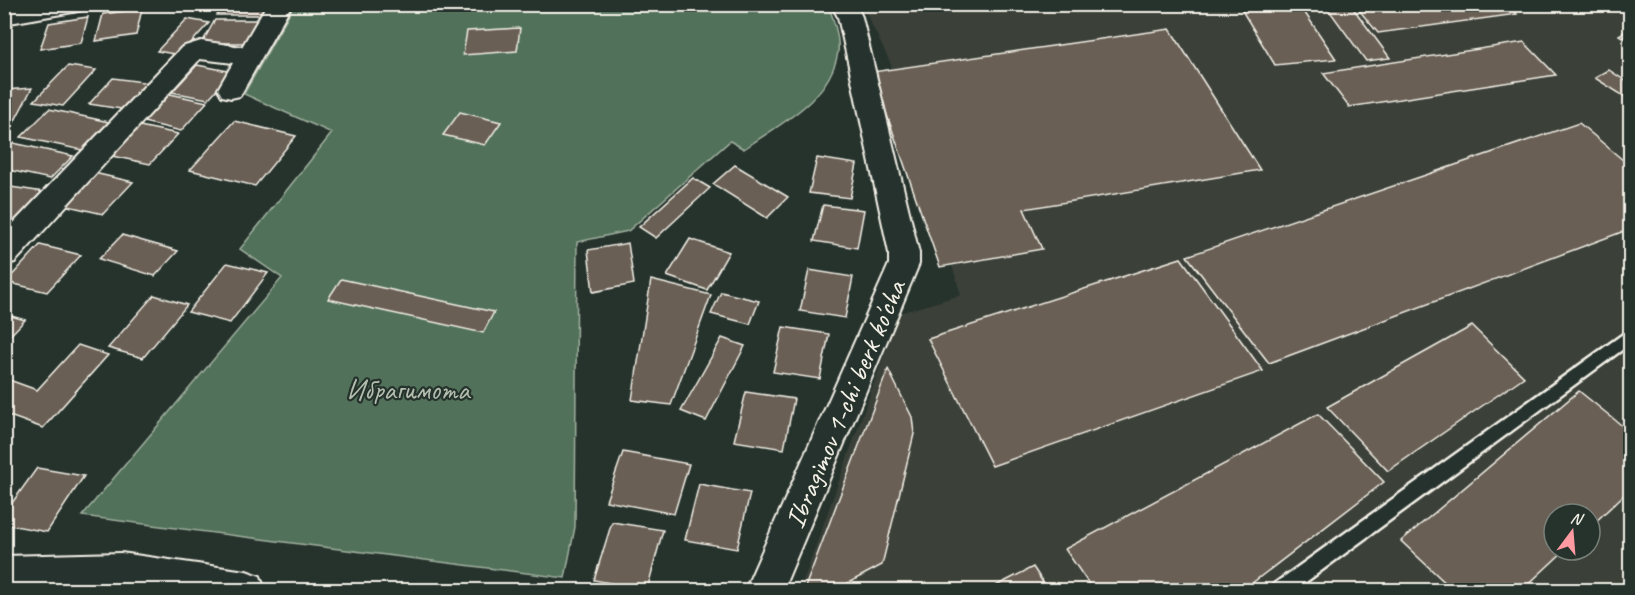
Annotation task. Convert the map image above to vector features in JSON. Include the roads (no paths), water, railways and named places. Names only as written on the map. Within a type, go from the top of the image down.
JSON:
[{"type":"street","points":[[4,16],[73,4]]},
{"type":"street","points":[[231,89],[280,4]]},
{"type":"street","name":"Ibragimov 1-chi berk ko'cha","points":[[764,591],[904,264],[904,253],[862,66],[850,17],[843,4]]},
{"type":"street","points":[[4,253],[191,53],[201,50],[248,57]]},
{"type":"street","points":[[4,575],[122,572],[246,591]]},
{"type":"lane","points":[[1280,591],[1630,336]]},
{"type":"park label","name":"Ибрагимота","points":[[408,389]]}]
